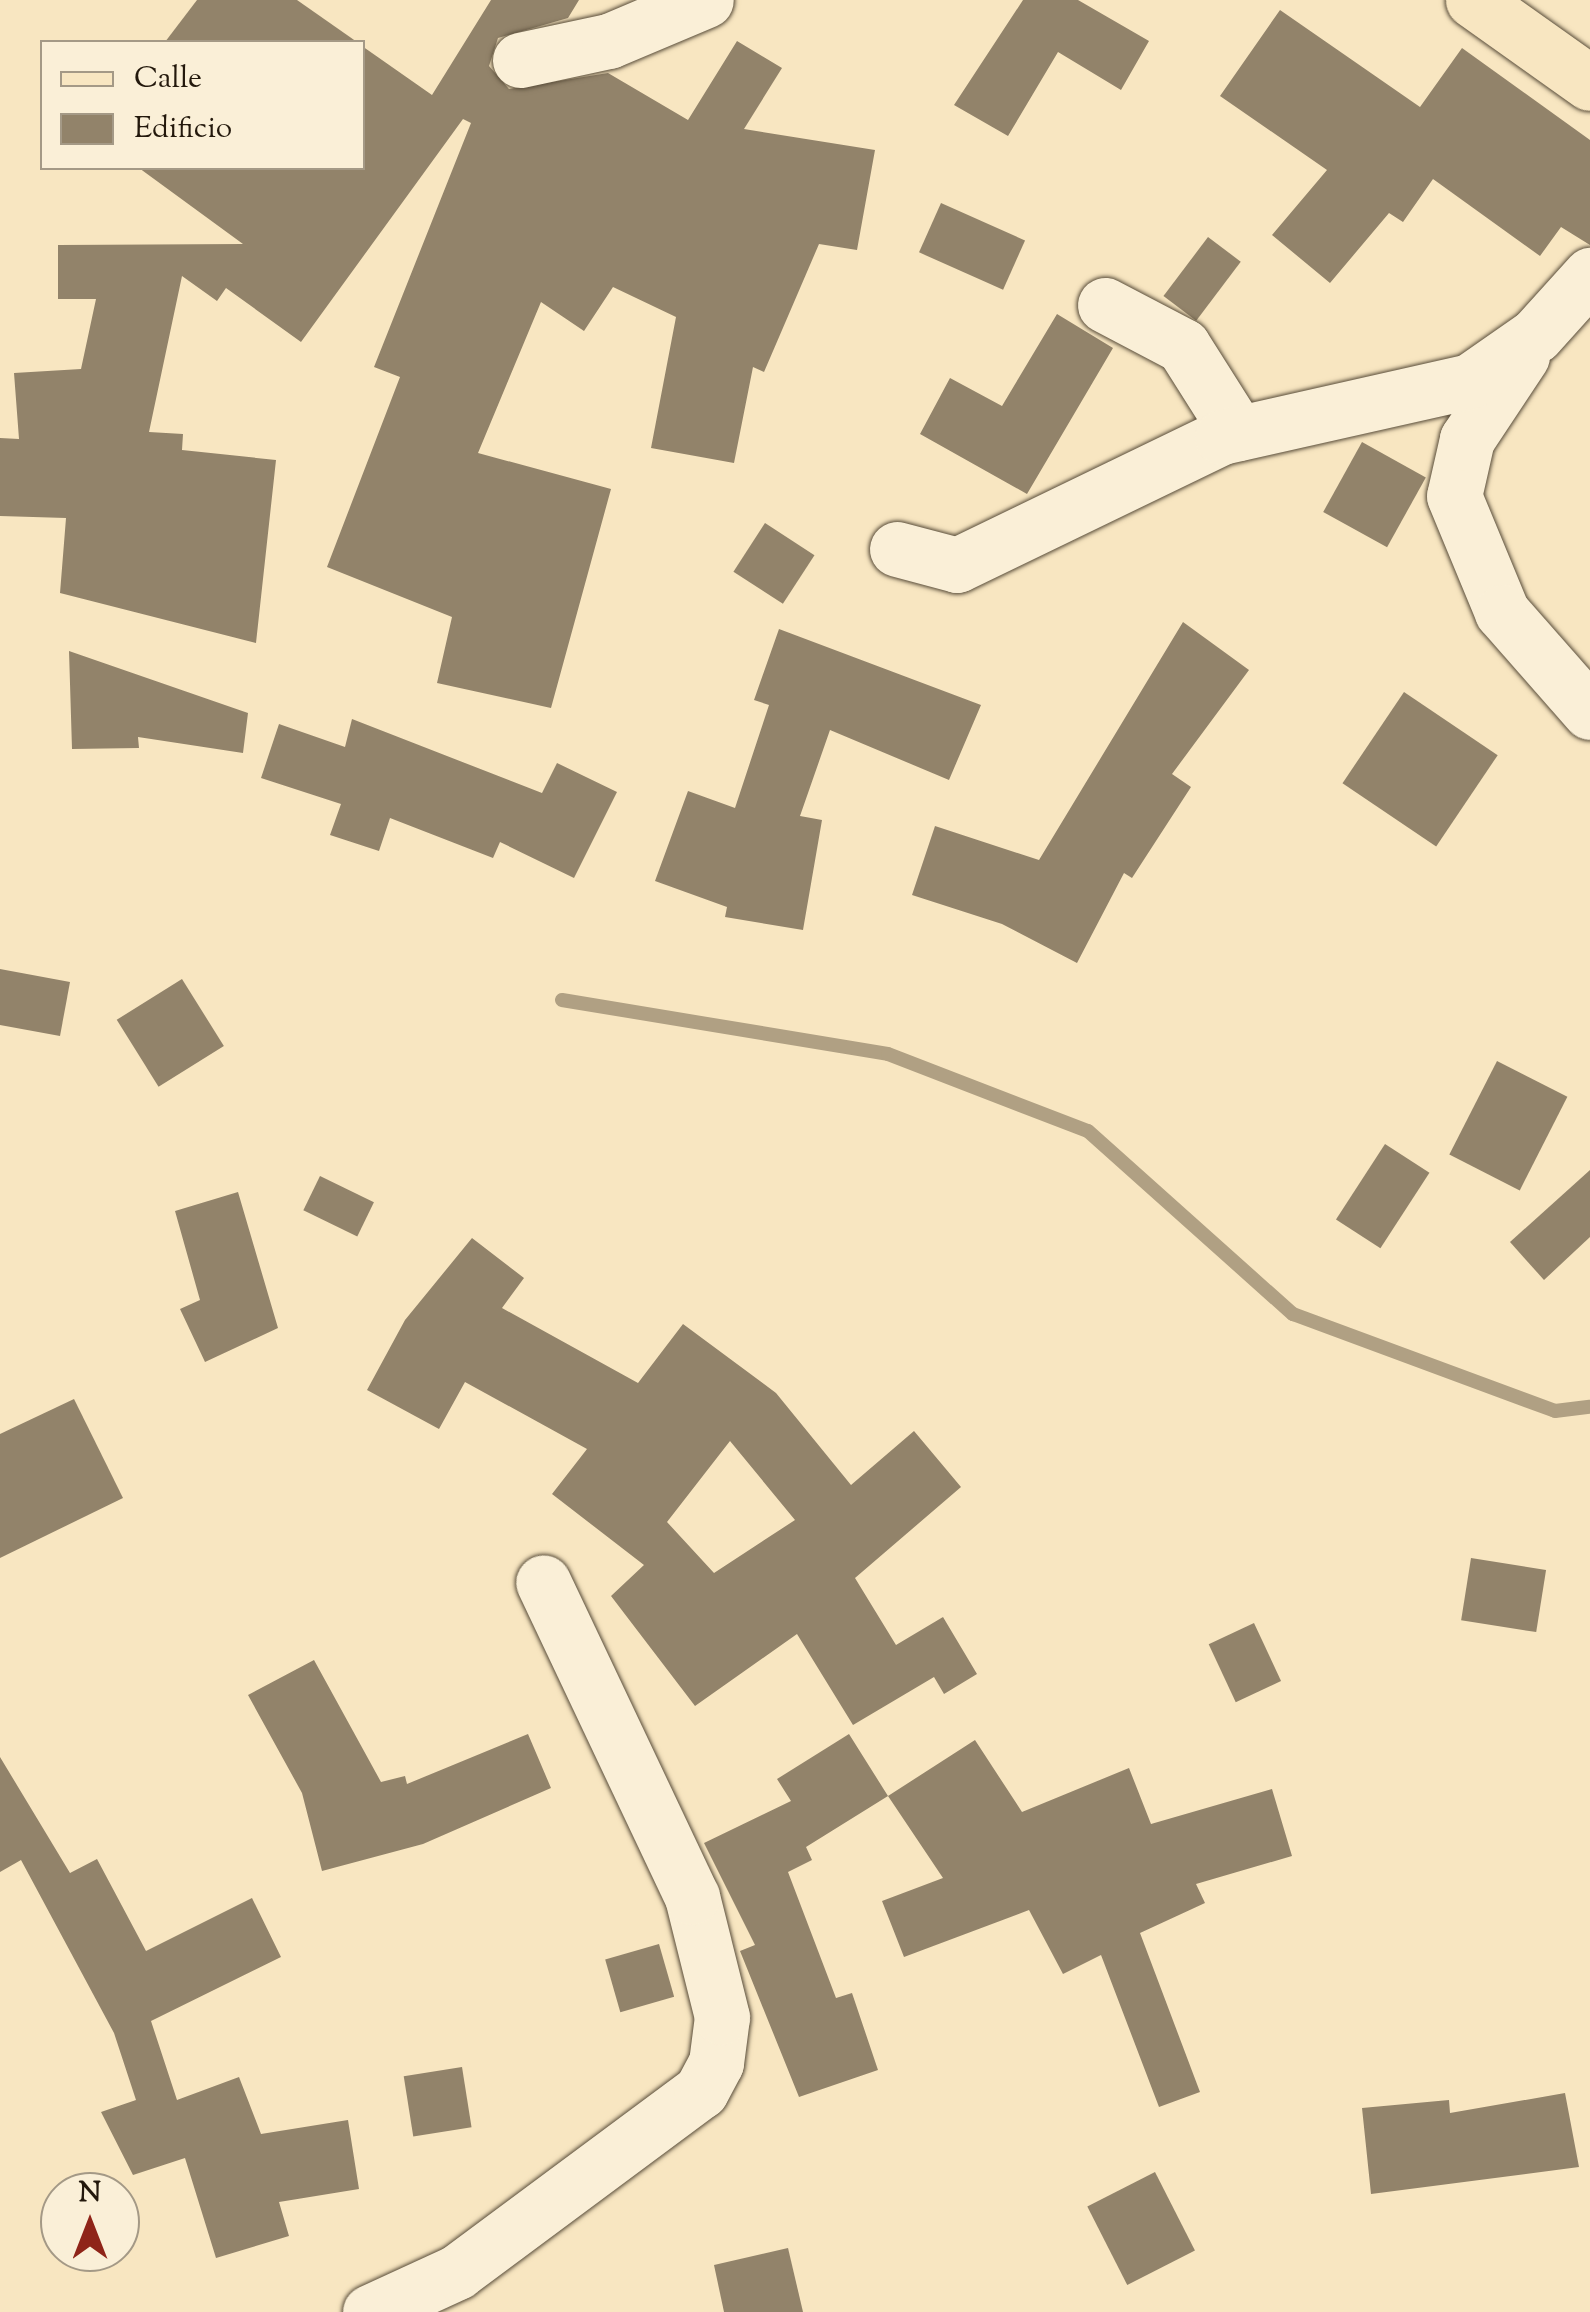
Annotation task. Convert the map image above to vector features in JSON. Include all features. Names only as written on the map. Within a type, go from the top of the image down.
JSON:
[{"type":"main road","points":[[1474,0],[1590,84]]},
{"type":"street","points":[[520,60],[610,41],[706,0]]},
{"type":"street","points":[[1590,275],[1536,334],[1467,439],[1454,496],[1502,612],[1590,712]]},
{"type":"street","points":[[1106,305],[1182,346],[1238,433]]},
{"type":"street","points":[[897,550],[936,565],[992,553],[1238,433],[1470,381],[1536,334]]},
{"type":"street","points":[[400,2308],[701,2091],[716,2063],[722,2017],[692,1896],[542,1582]]},
{"type":"building","points":[[197,0],[297,0],[354,40],[167,40]]},
{"type":"building","points":[[491,0],[579,0],[568,18],[498,38],[489,66],[509,89],[608,73],[688,120],[737,41],[782,68],[744,129],[875,150],[857,250],[819,244],[764,372],[753,367],[734,463],[651,448],[676,317],[613,287],[584,331],[541,302],[478,453],[611,489],[551,708],[437,683],[452,617],[327,567],[400,377],[374,367],[471,123],[463,119],[301,342],[226,288],[217,301],[182,276],[149,432],[183,434],[182,450],[276,460],[256,643],[60,593],[66,518],[0,516],[0,438],[19,439],[14,373],[81,369],[96,299],[58,299],[58,245],[243,244],[142,170],[365,170],[365,48],[432,95]]},
{"type":"building","points":[[1023,0],[1078,0],[1149,41],[1121,90],[1058,52],[1008,136],[954,105]]},
{"type":"building","points":[[1280,10],[1420,107],[1462,48],[1590,140],[1590,245],[1561,227],[1540,256],[1433,179],[1403,222],[1389,213],[1330,283],[1272,235],[1327,170],[1220,96]]},
{"type":"building","points":[[941,203],[1025,240],[1003,290],[919,252]]},
{"type":"building","points":[[1208,237],[1241,262],[1196,321],[1163,296]]},
{"type":"building","points":[[1057,314],[1113,348],[1027,494],[920,434],[950,378],[1002,406]]},
{"type":"building","points":[[1362,442],[1426,477],[1387,547],[1323,512]]},
{"type":"building","points":[[765,523],[814,555],[783,604],[733,572]]},
{"type":"building","points":[[1183,622],[1249,670],[1172,774],[1191,787],[1132,878],[1124,873],[1077,963],[1002,924],[912,895],[935,826],[1039,860]]},
{"type":"building","points":[[779,629],[981,705],[949,780],[830,730],[800,816],[822,820],[803,930],[725,917],[727,907],[655,881],[688,791],[735,808],[769,705],[754,700]]},
{"type":"building","points":[[69,651],[248,713],[243,753],[138,737],[139,748],[72,749]]},
{"type":"building","points":[[1404,692],[1498,755],[1436,846],[1342,783]]},
{"type":"building","points":[[352,719],[542,793],[557,763],[617,792],[574,878],[500,842],[493,858],[390,818],[379,851],[330,835],[341,804],[261,778],[279,724],[345,747]]},
{"type":"building","points":[[0,969],[70,982],[60,1036],[0,1025]]},
{"type":"building","points":[[182,979],[224,1046],[159,1087],[117,1020]]},
{"type":"building","points":[[1497,1061],[1567,1097],[1520,1190],[1449,1155]]},
{"type":"building","points":[[1385,1144],[1429,1173],[1380,1248],[1336,1219]]},
{"type":"building","points":[[1590,1170],[1590,1237],[1544,1280],[1510,1242]]},
{"type":"building","points":[[320,1176],[374,1202],[357,1236],[303,1210]]},
{"type":"building","points":[[238,1192],[278,1328],[205,1362],[180,1309],[200,1300],[175,1211]]},
{"type":"building","points":[[472,1238],[524,1278],[502,1308],[638,1383],[683,1324],[776,1393],[851,1485],[914,1431],[961,1487],[855,1578],[896,1645],[943,1617],[977,1674],[944,1694],[934,1677],[853,1725],[797,1634],[695,1706],[611,1596],[644,1565],[552,1494],[587,1449],[465,1382],[439,1429],[367,1390],[405,1320]],"holes":[[[730,1441],[795,1520],[714,1573],[667,1522]]]},
{"type":"building","points":[[74,1399],[123,1498],[0,1558],[0,1434]]},
{"type":"building","points":[[1471,1558],[1546,1570],[1536,1632],[1461,1620]]},
{"type":"building","points":[[1254,1623],[1281,1681],[1236,1702],[1209,1644]]},
{"type":"building","points":[[314,1660],[381,1782],[405,1776],[407,1784],[528,1734],[551,1788],[423,1844],[322,1871],[302,1793],[248,1695]]},
{"type":"building","points":[[849,1734],[888,1796],[806,1847],[812,1860],[788,1872],[836,1998],[852,1993],[878,2070],[799,2097],[740,1951],[755,1945],[704,1843],[791,1801],[777,1779]]},
{"type":"building","points":[[975,1740],[1022,1812],[1129,1768],[1151,1824],[1272,1789],[1292,1856],[1196,1884],[1205,1903],[1140,1933],[1200,2092],[1159,2107],[1101,1955],[1063,1974],[1029,1910],[904,1957],[882,1901],[943,1878],[888,1796]]},
{"type":"building","points":[[0,1757],[70,1873],[97,1859],[146,1951],[252,1898],[281,1957],[151,2021],[177,2100],[239,2077],[261,2134],[348,2120],[359,2189],[279,2202],[289,2236],[216,2258],[185,2158],[131,2172],[101,2112],[136,2100],[114,2033],[21,1860],[0,1872]]},
{"type":"building","points":[[659,1944],[674,1997],[620,2012],[605,1959]]},
{"type":"building","points":[[462,2067],[472,2127],[413,2136],[404,2076]]},
{"type":"building","points":[[1565,2093],[1579,2167],[1371,2194],[1362,2108],[1449,2100],[1450,2113]]},
{"type":"building","points":[[1155,2172],[1195,2250],[1127,2285],[1087,2207]]},
{"type":"building","points":[[788,2248],[803,2312],[724,2312],[714,2265]]},
{"type":"waterway","points":[[562,1000],[888,1054],[1088,1131],[1293,1314],[1555,1411],[1590,1407]]}]
